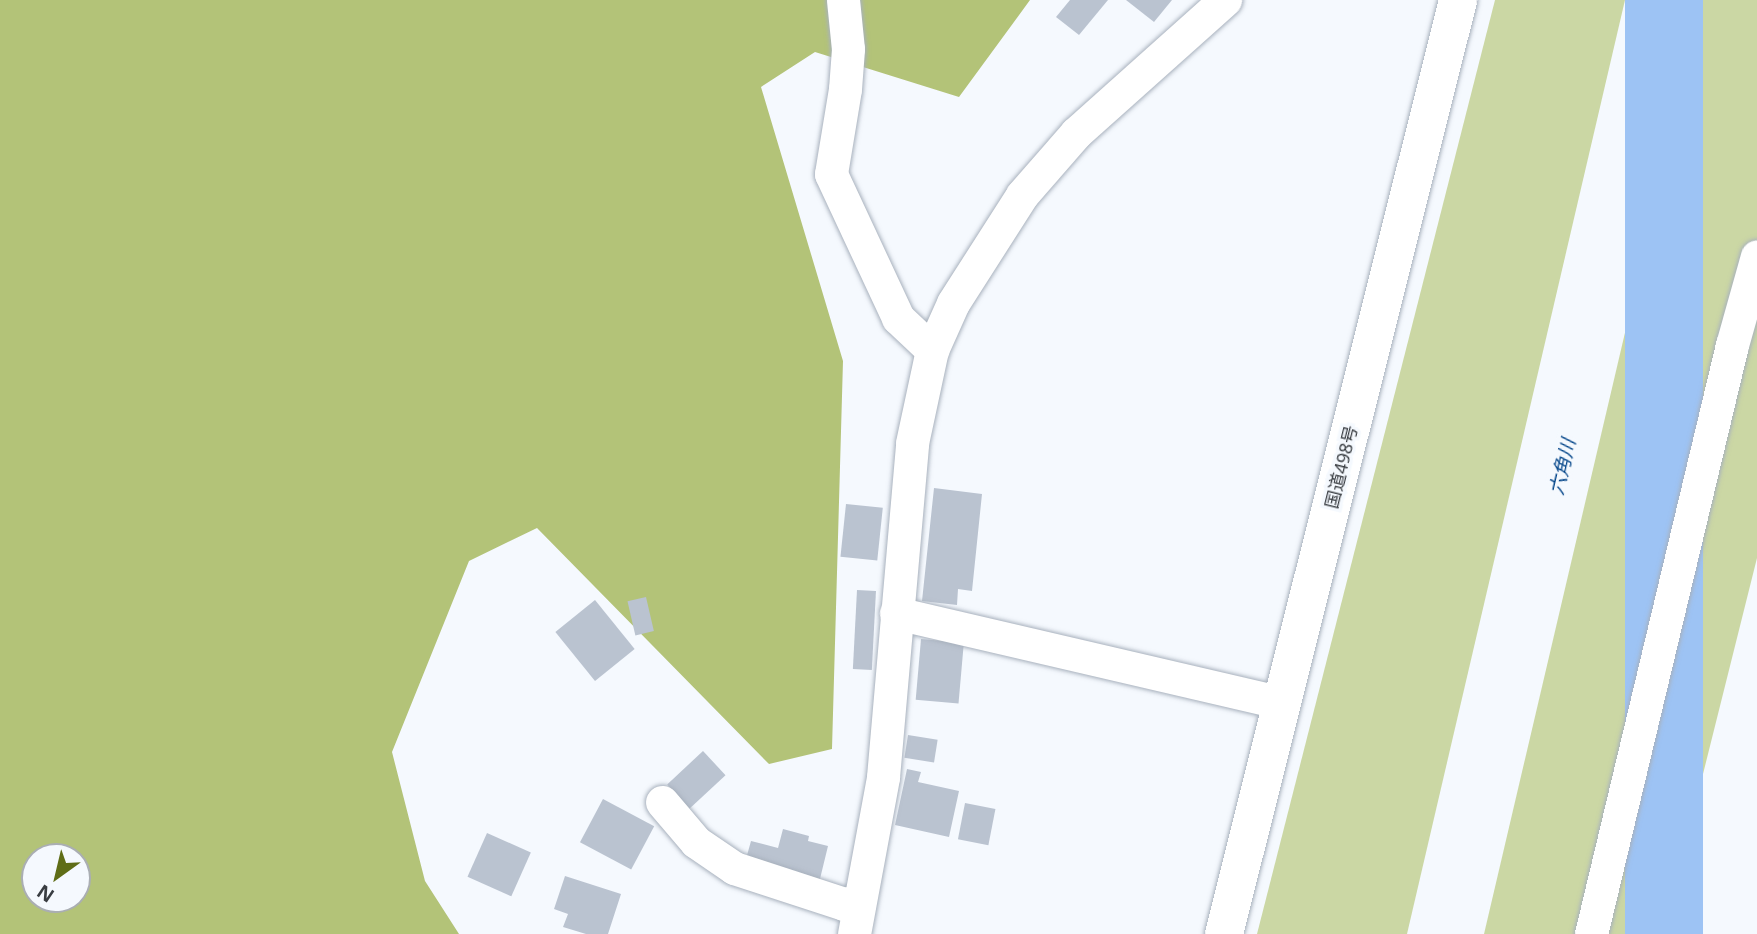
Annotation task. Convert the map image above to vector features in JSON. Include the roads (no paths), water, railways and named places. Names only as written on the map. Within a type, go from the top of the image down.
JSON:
[{"type":"highway","name":"国道498号","points":[[1224,934],[1458,0]]},
{"type":"street","points":[[843,0],[848,49],[845,89],[831,174],[898,318],[932,350]]},
{"type":"street","points":[[854,934],[883,777],[895,613],[912,443],[932,350],[953,303],[1022,195],[1076,133],[1225,0]]},
{"type":"street","points":[[1591,934],[1732,345],[1757,256]]},
{"type":"street","points":[[895,613],[1282,703]]},
{"type":"street","points":[[662,802],[696,842],[734,868],[844,904],[859,901]]},
{"type":"water","points":[[1625,0],[1703,0],[1703,934],[1625,934]]},
{"type":"water label","name":"六角川","points":[[1563,467]]}]
